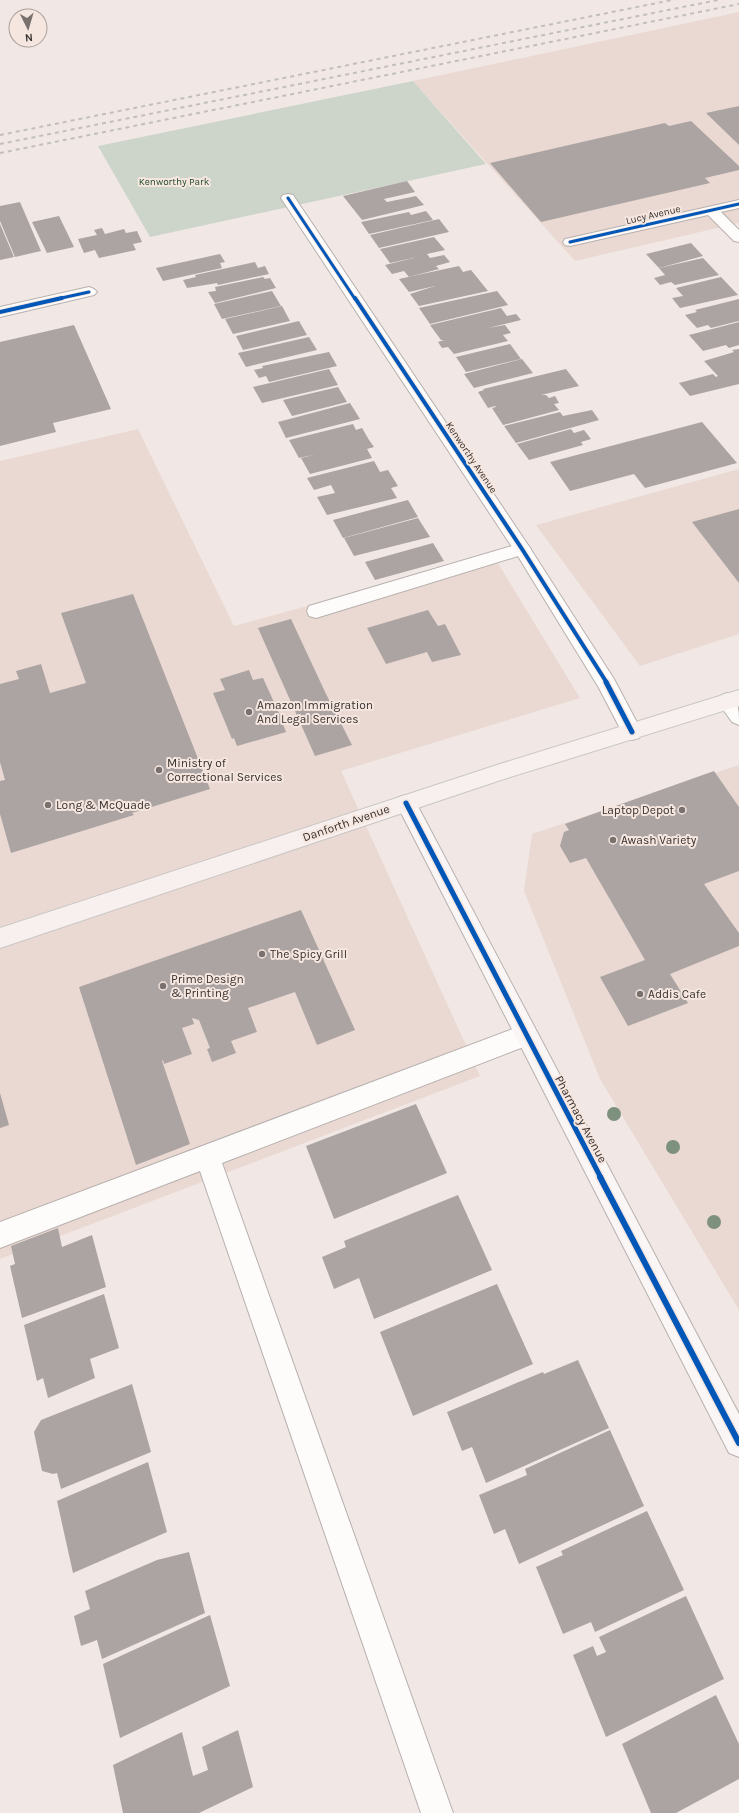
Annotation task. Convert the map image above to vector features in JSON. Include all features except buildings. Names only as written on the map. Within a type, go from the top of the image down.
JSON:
[{"type":"main road","name":"Danforth Avenue","points":[[0,938],[500,772],[632,732],[733,699]]},
{"type":"street","name":"Kenworthy Avenue","points":[[288,198],[522,549],[607,684],[632,732]]},
{"type":"street","name":"Lucy Avenue","points":[[570,242],[739,204]]},
{"type":"street","points":[[711,210],[739,238]]},
{"type":"street","points":[[0,312],[88,292]]},
{"type":"street","points":[[316,611],[522,549]]},
{"type":"street","points":[[733,699],[739,717]]},
{"type":"street","name":"Pharmacy Avenue","points":[[406,803],[739,1443]]},
{"type":"street","points":[[0,1235],[526,1035]]},
{"type":"street","points":[[207,1156],[437,1813]]},
{"type":"shaded area","points":[[739,12],[739,223],[575,261],[413,81]]},
{"type":"shaded area","points":[[138,429],[234,626],[493,555],[580,698],[341,771],[480,1076],[0,1259],[0,461]]},
{"type":"shaded area","points":[[739,469],[739,634],[640,666],[536,525]]},
{"type":"shaded area","points":[[739,765],[739,1310],[600,1079],[524,891],[532,834]]},
{"type":"green space","name":"Kenworthy Park","points":[[413,81],[486,164],[150,237],[98,146]]},
{"type":"railway","points":[[0,135],[672,0]]},
{"type":"railway","points":[[0,144],[718,0]]},
{"type":"railway","points":[[0,153],[739,4]]},
{"type":"cycle path","points":[[288,198],[522,549],[607,684],[632,732]]},
{"type":"cycle path","points":[[570,242],[739,204]]},
{"type":"cycle path","points":[[0,312],[89,292]]},
{"type":"cycle path","points":[[406,803],[739,1443]]},
{"type":"place","name":"Amazon Immigration And Legal Services","points":[[249,712]]},
{"type":"place","name":"Ministry of Correctional Services","points":[[159,770]]},
{"type":"place","name":"Long & McQuade","points":[[48,805]]},
{"type":"place","name":"Laptop Depot","points":[[682,810]]},
{"type":"place","name":"Awash Variety","points":[[613,840]]},
{"type":"place","name":"The Spicy Grill","points":[[262,954]]},
{"type":"place","name":"Prime Design & Printing","points":[[163,986]]},
{"type":"place","name":"Addis Cafe","points":[[640,994]]}]
